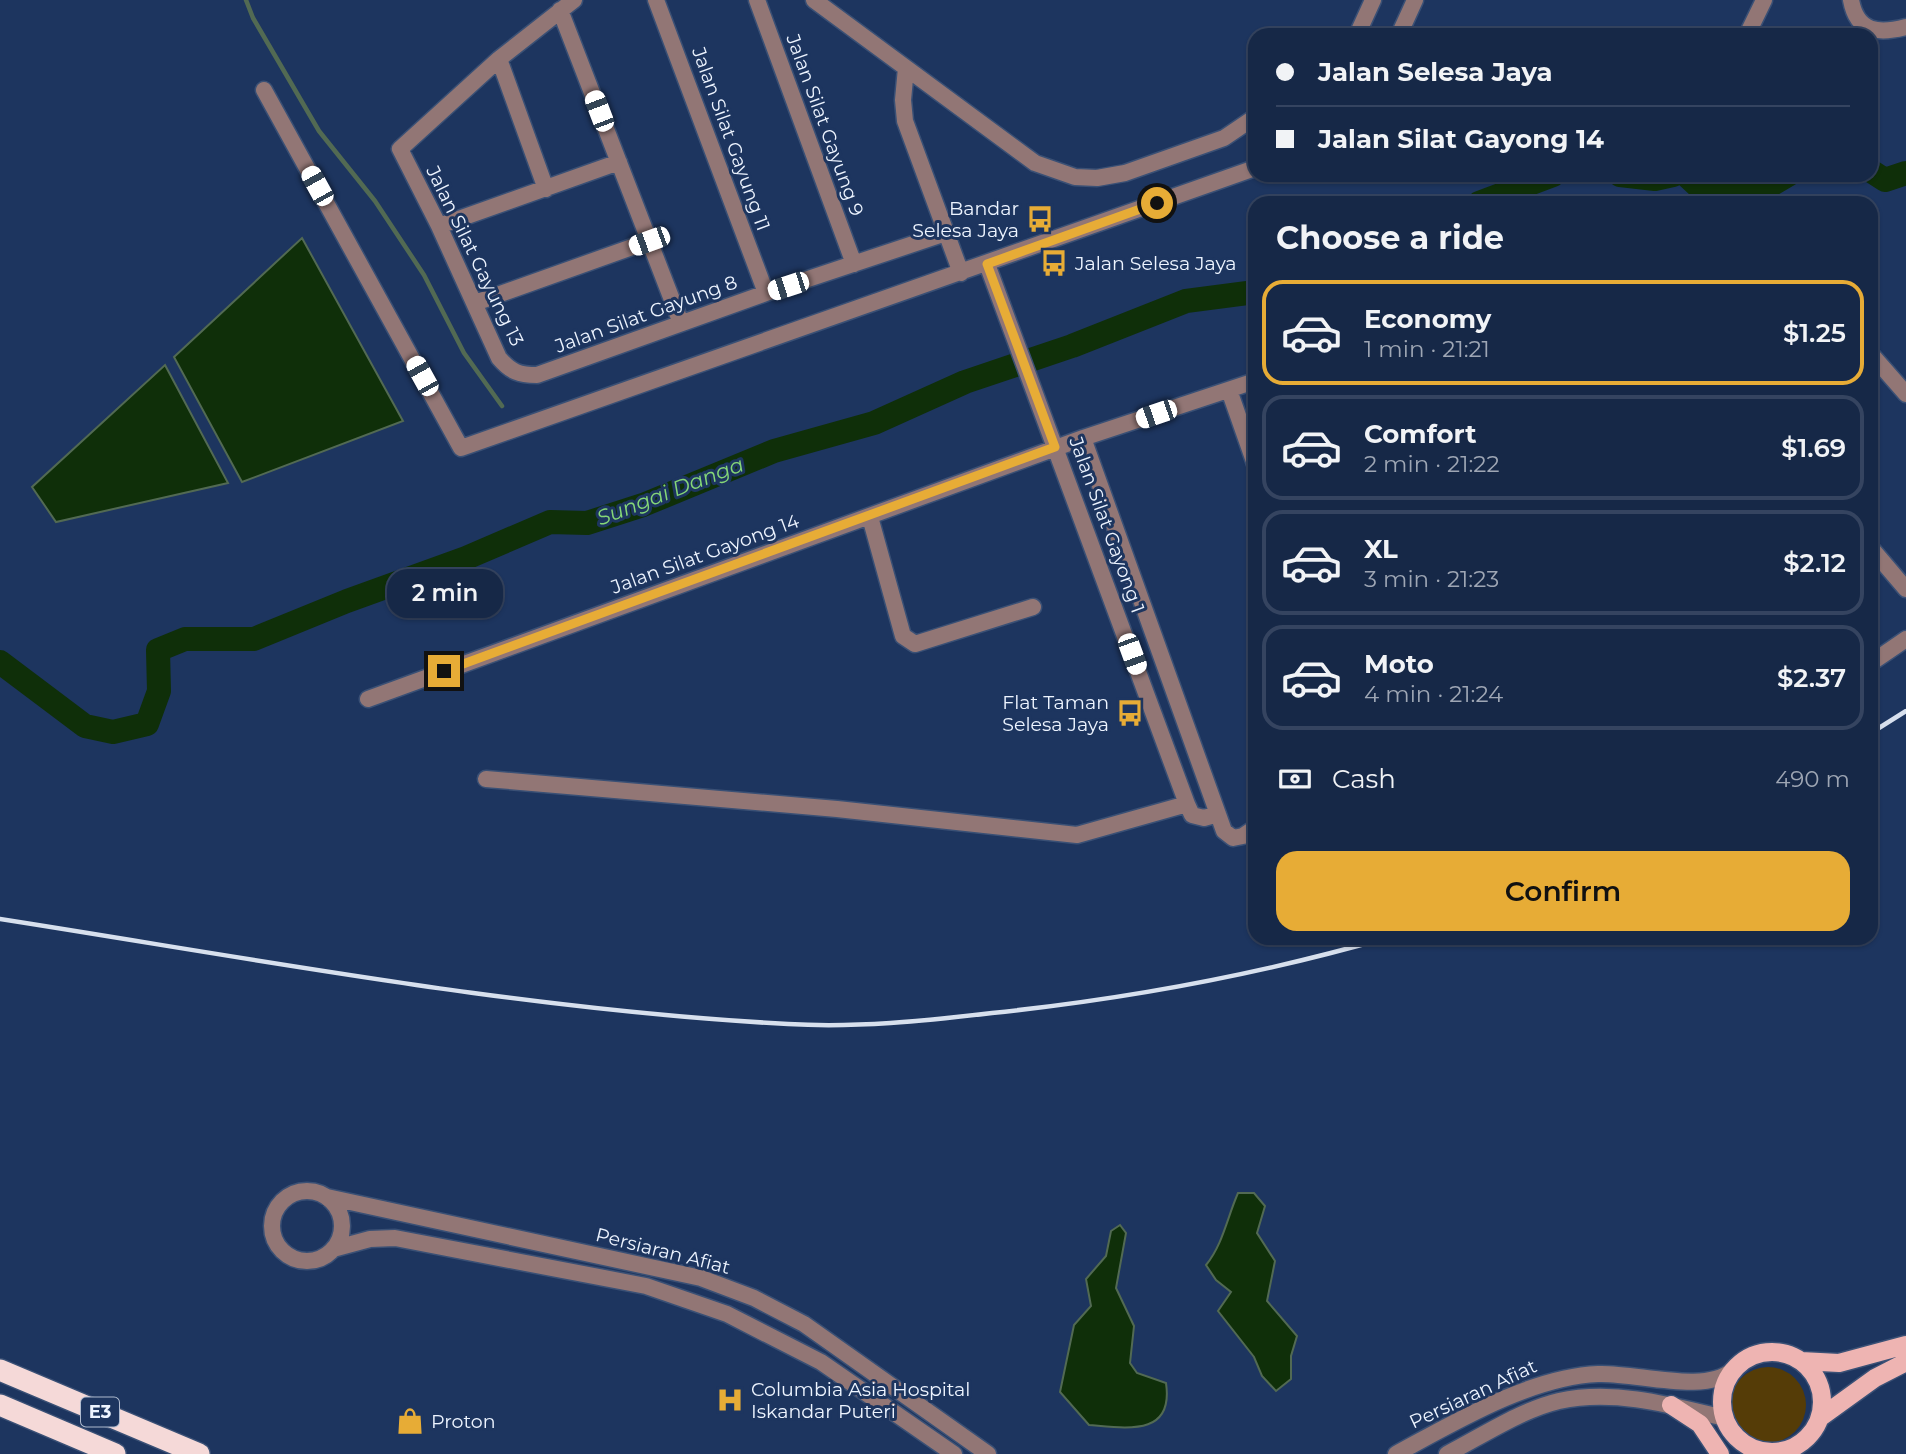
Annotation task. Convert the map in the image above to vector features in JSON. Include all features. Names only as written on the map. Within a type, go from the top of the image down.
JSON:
[{"type":"highway","name":"E3","points":[[0,1370],[199,1454]]},
{"type":"highway","name":"E3","points":[[0,1405],[115,1454]]},
{"type":"main road","points":[[1735,1454],[1721,1402],[1724,1385],[1733,1370],[1751,1357],[1772,1352],[1801,1361],[1839,1363],[1906,1345]]},
{"type":"main road","points":[[1801,1361],[1820,1385],[1823,1401],[1821,1417]]},
{"type":"main road","points":[[1728,1425],[1753,1449],[1781,1453],[1806,1440],[1821,1417],[1875,1378],[1906,1362]]},
{"type":"main road","points":[[1671,1405],[1700,1424],[1720,1454]]},
{"type":"street","points":[[546,189],[499,59],[574,0]]},
{"type":"street","name":"Jalan Silat Gayung 11","points":[[656,0],[765,293]]},
{"type":"street","name":"Jalan Silat Gayung 9","points":[[757,0],[854,264]]},
{"type":"street","points":[[814,0],[1035,163],[1075,177],[1097,178],[1125,173],[1224,138],[1248,122]]},
{"type":"street","points":[[1360,28],[1373,0]]},
{"type":"street","points":[[1402,28],[1415,0]]},
{"type":"street","points":[[1750,28],[1764,0]]},
{"type":"street","points":[[1851,0],[1855,16],[1868,28]]},
{"type":"street","points":[[560,9],[681,323]]},
{"type":"street","points":[[1878,31],[1884,33],[1906,27]]},
{"type":"street","name":"Jalan Silat Gayung 13","points":[[499,59],[400,149],[439,226],[499,358],[518,375]]},
{"type":"street","points":[[906,68],[903,100],[905,121],[961,273]]},
{"type":"street","points":[[264,90],[461,448],[1248,171]]},
{"type":"street","points":[[439,226],[619,162]]},
{"type":"street","name":"Jalan Silat Gayung 8","points":[[518,375],[537,375],[765,293],[946,233]]},
{"type":"street","points":[[475,303],[649,241]]},
{"type":"street","name":"Jalan Silat Gayong 1","points":[[987,264],[1187,804]]},
{"type":"street","points":[[1878,362],[1906,394]]},
{"type":"street","name":"Jalan Silat Gayong 14","points":[[368,698],[870,517],[1055,447],[1248,383]]},
{"type":"street","points":[[1229,390],[1248,444]]},
{"type":"street","points":[[1083,438],[1224,831],[1233,838],[1248,833]]},
{"type":"street","points":[[870,517],[903,636],[915,644],[1033,607]]},
{"type":"street","points":[[1878,556],[1906,589]]},
{"type":"street","points":[[1878,658],[1906,639]]},
{"type":"street","points":[[486,779],[837,809],[1077,835],[1187,804],[1192,815],[1198,818],[1219,814]]},
{"type":"street","name":"Persiaran Afiat","points":[[954,1454],[866,1392],[770,1334],[727,1314],[646,1286],[395,1238],[370,1239],[333,1249],[314,1261],[302,1261],[282,1251],[272,1231],[276,1209],[284,1200],[305,1191],[701,1278],[754,1298],[804,1324],[880,1375],[988,1454]]},
{"type":"street","points":[[327,1197],[340,1216],[342,1227],[333,1249]]},
{"type":"street","name":"Persiaran Afiat","points":[[1396,1454],[1515,1396],[1557,1379],[1633,1375],[1698,1382],[1722,1380],[1733,1370]]},
{"type":"street","points":[[866,1392],[880,1375]]},
{"type":"street","points":[[1572,1378],[1573,1399]]},
{"type":"street","points":[[887,1408],[901,1392]]},
{"type":"street","points":[[1447,1454],[1544,1407],[1591,1396],[1671,1405],[1728,1425]]},
{"type":"shaded area","points":[[302,238],[403,421],[242,482],[174,357]]},
{"type":"shaded area","points":[[165,365],[228,483],[56,522],[32,487]]},
{"type":"shaded area","points":[[1238,1193],[1254,1193],[1265,1206],[1257,1233],[1275,1261],[1267,1301],[1297,1336],[1291,1356],[1291,1379],[1276,1391],[1262,1376],[1254,1357],[1218,1311],[1231,1292],[1216,1280],[1206,1265],[1221,1240]]},
{"type":"shaded area","points":[[1120,1225],[1126,1233],[1116,1288],[1134,1326],[1130,1363],[1137,1373],[1166,1383],[1167,1400],[1163,1413],[1155,1421],[1144,1425],[1089,1425],[1060,1392],[1074,1325],[1091,1306],[1086,1279],[1106,1256],[1111,1231]]},
{"type":"shaded area","points":[[1768,1367],[1783,1370],[1795,1378],[1803,1390],[1806,1405],[1803,1420],[1795,1432],[1783,1440],[1768,1443],[1753,1440],[1741,1432],[1733,1420],[1730,1405],[1733,1390],[1741,1378],[1753,1370]]},
{"type":"waterway","points":[[246,0],[253,18],[319,131],[375,201],[424,275],[464,353],[502,406]]},
{"type":"waterway","name":"Sungai Danga","points":[[1878,176],[1885,180],[1906,173]]},
{"type":"waterway","name":"Sungai Danga","points":[[1498,196],[1534,182]]},
{"type":"waterway","name":"Sungai Danga","points":[[1694,182],[1700,188],[1754,195],[1776,182]]},
{"type":"waterway","name":"Sungai Danga","points":[[0,662],[85,726],[113,732],[147,724],[159,691],[158,650],[185,639],[254,639],[347,601],[466,558],[550,522],[587,523],[643,505],[774,451],[874,423],[965,382],[1072,346],[1186,301],[1248,293]]},
{"type":"railway","points":[[1878,729],[1906,711]]},
{"type":"railway","points":[[0,919],[295,967],[492,995],[689,1017],[814,1025],[916,1021],[1092,1001],[1240,974],[1360,945]]},
{"type":"place","name":"Bandar Selesa Jaya","points":[[1040,219]]},
{"type":"place","name":"Jalan Selesa Jaya","points":[[1054,263]]},
{"type":"place","name":"Flat Taman Selesa Jaya","points":[[1130,713]]},
{"type":"place","name":"Columbia Asia Hospital Iskandar Puteri","points":[[730,1400]]},
{"type":"place","name":"Proton","points":[[410,1421]]},
{"type":"route","points":[[444,671],[1055,447],[987,264],[1157,203]]}]
